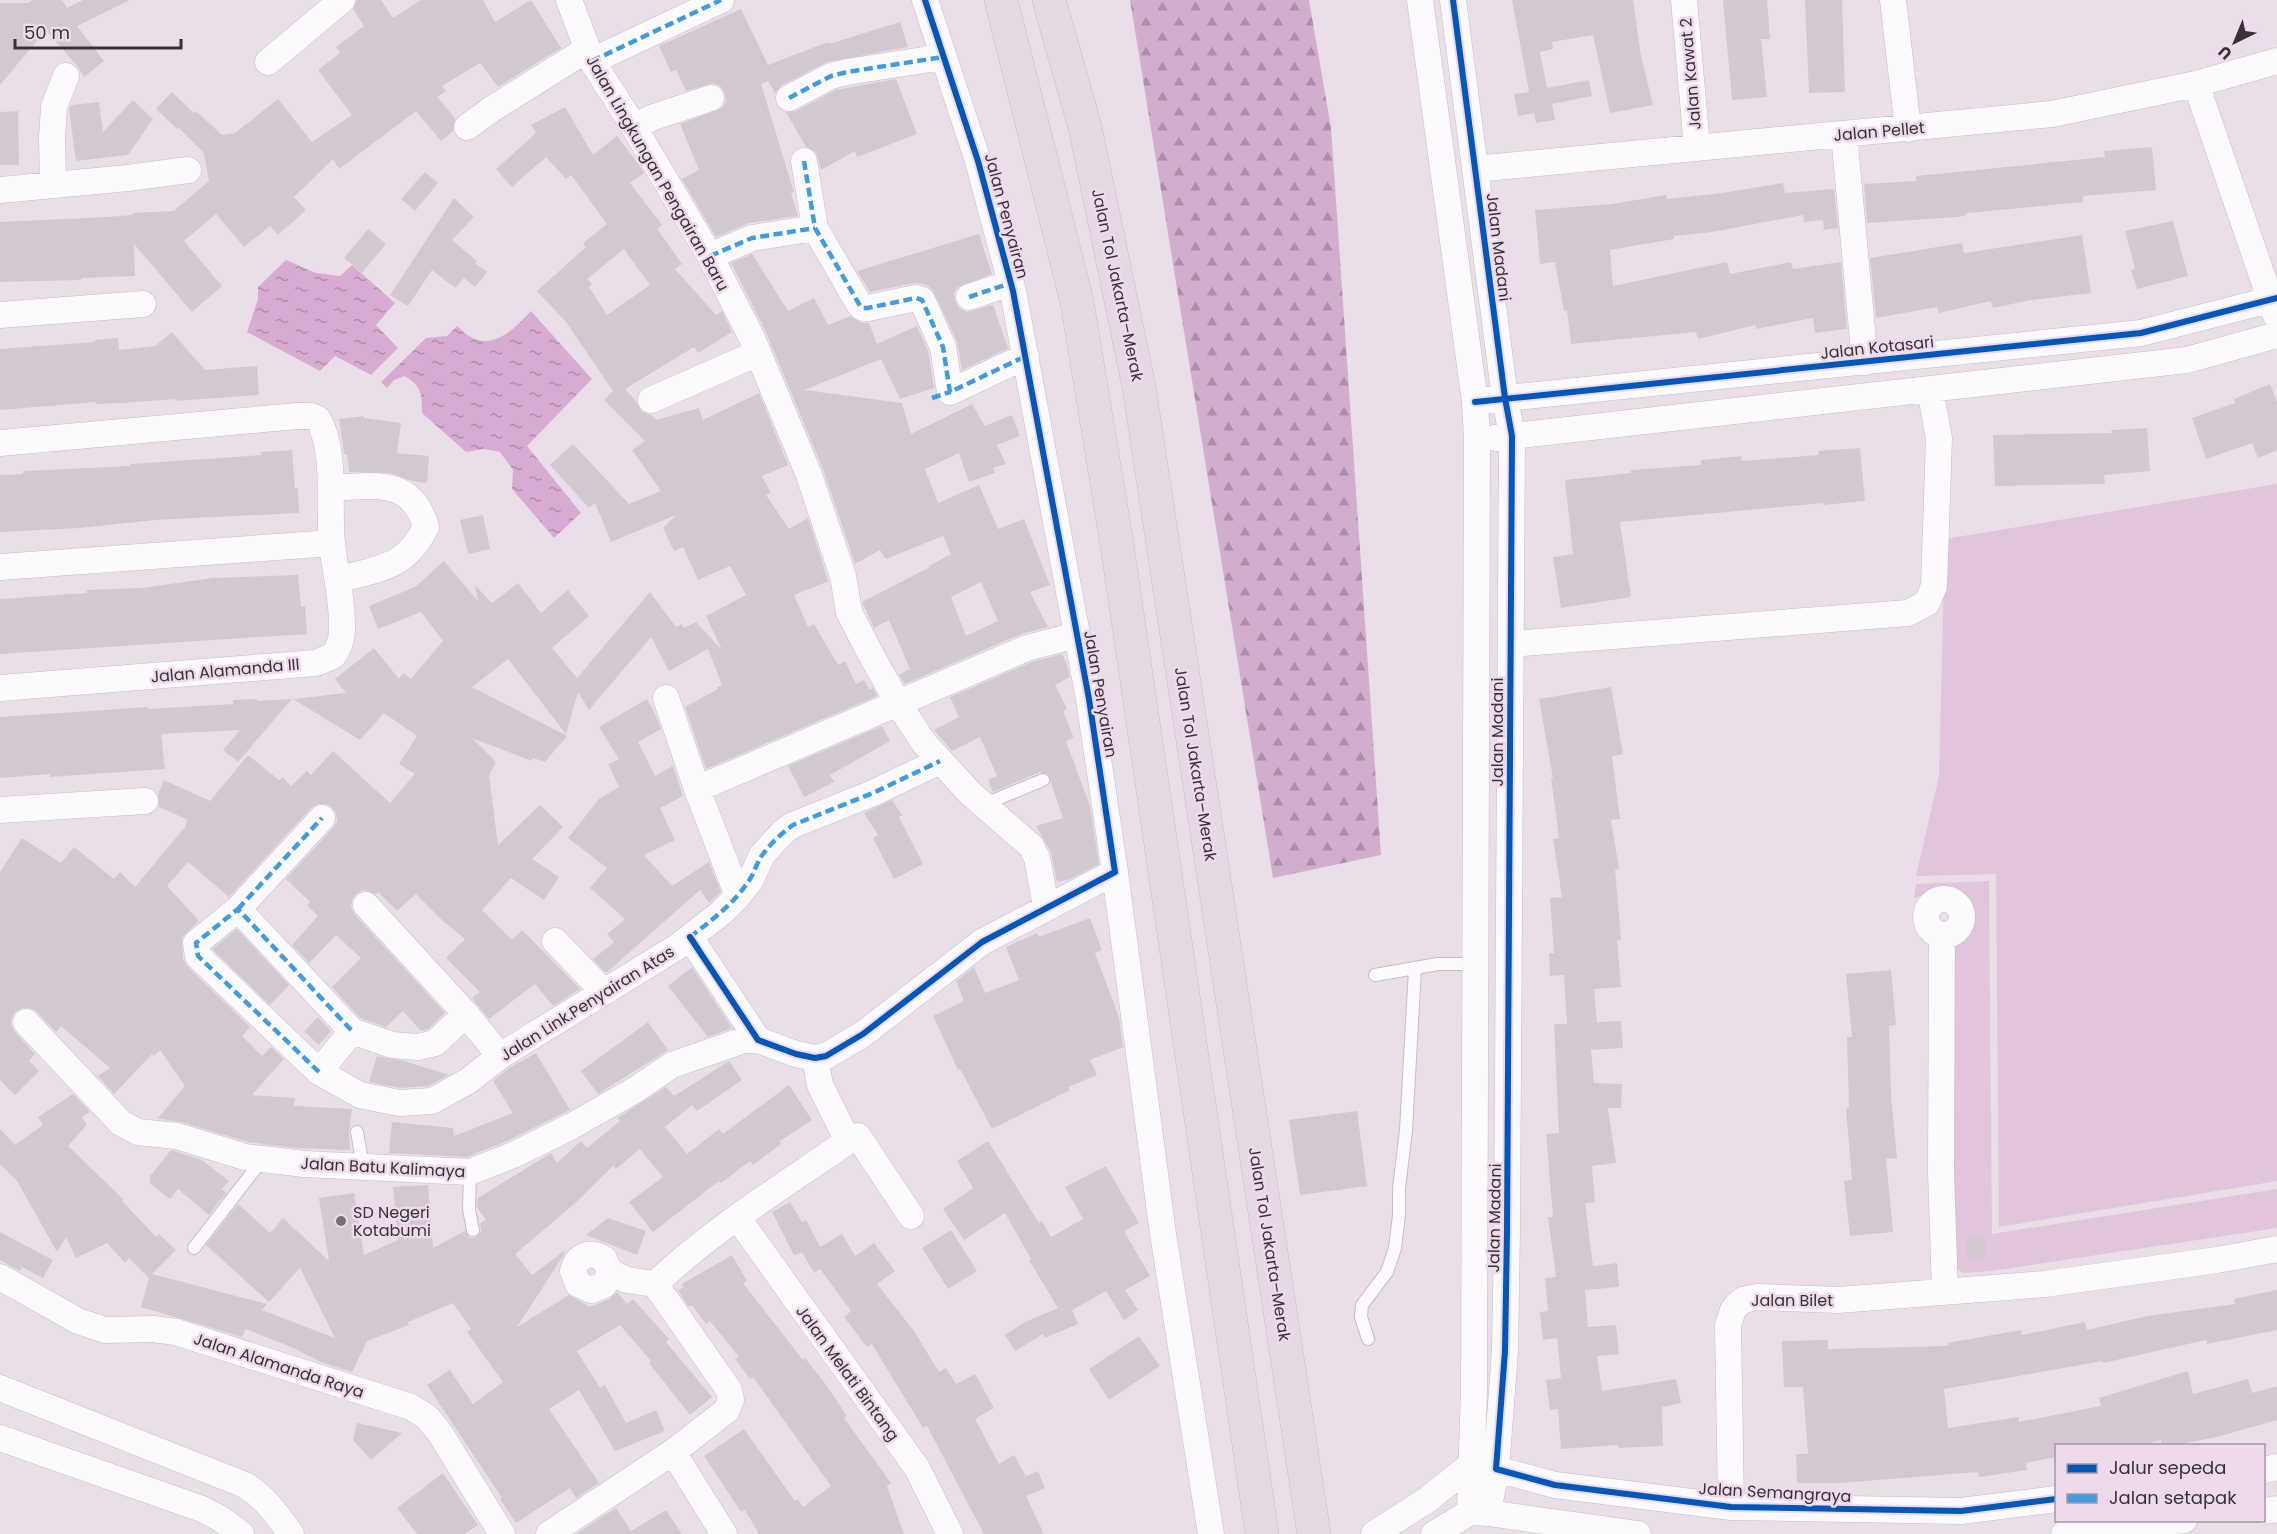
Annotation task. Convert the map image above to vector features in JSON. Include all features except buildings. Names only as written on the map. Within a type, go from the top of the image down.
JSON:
[{"type":"highway","points":[[1001,0],[1077,302],[1118,550],[1262,1534]]},
{"type":"highway","name":"Jalan Tol Jakarta–Merak","points":[[1049,0],[1085,127],[1139,387],[1314,1534]]},
{"type":"street","points":[[268,62],[342,0]]},
{"type":"street","name":"Jalan Lingkungan Pengairan Baru","points":[[569,0],[589,55],[710,256],[758,352],[808,475],[843,576],[849,612],[898,703],[924,743],[970,793],[1031,846],[1037,858],[1046,906]]},
{"type":"street","points":[[467,127],[492,109],[589,55],[721,0]]},
{"type":"street","name":"Jalan Penyairan","points":[[925,0],[978,161],[1011,283],[1026,356],[1089,699],[1115,872],[1163,1234],[1211,1534]]},
{"type":"street","name":"Jalan Madani","points":[[1420,0],[1475,402],[1477,440],[1474,1391],[1484,1466]]},
{"type":"street","name":"Jalan Madani","points":[[1453,0],[1504,398],[1512,436],[1505,1351],[1484,1466]]},
{"type":"street","name":"Jalan Kawat 2","points":[[1684,0],[1697,147]]},
{"type":"street","points":[[1893,0],[1908,129]]},
{"type":"street","points":[[789,98],[831,76],[943,57]]},
{"type":"street","name":"Jalan Pellet","points":[[1475,169],[2052,114],[2196,84],[2277,61]]},
{"type":"street","points":[[53,185],[54,107],[66,76]]},
{"type":"street","points":[[2196,84],[2275,306]]},
{"type":"street","points":[[634,127],[651,118],[711,98]]},
{"type":"street","points":[[1844,134],[1865,362]]},
{"type":"street","points":[[804,161],[815,228],[863,308],[916,298],[922,300],[943,347],[941,395],[1026,356]]},
{"type":"street","points":[[0,190],[188,170]]},
{"type":"street","points":[[710,256],[752,238],[815,228]]},
{"type":"street","points":[[969,297],[1011,283]]},
{"type":"street","points":[[0,315],[143,304]]},
{"type":"street","name":"Jalan Kotasari","points":[[1475,402],[2141,333],[2275,306]]},
{"type":"street","points":[[1477,440],[2187,360],[2277,335]]},
{"type":"street","points":[[651,400],[758,352]]},
{"type":"street","points":[[1511,644],[1908,613],[1927,603],[1934,586],[1939,438],[1930,390]]},
{"type":"street","name":"Jalan Alamanda III","points":[[0,443],[310,416],[318,419],[322,426],[331,488],[332,543],[339,580],[341,639],[333,656],[304,664],[0,688]]},
{"type":"street","points":[[331,488],[387,486],[411,497],[422,512],[426,527],[409,554],[394,563],[339,580]]},
{"type":"street","points":[[0,567],[332,543]]},
{"type":"street","points":[[697,789],[1028,648],[1077,635]]},
{"type":"street","points":[[666,699],[738,896]]},
{"type":"street","name":"Jalan Link.Penyairan Atas","points":[[238,909],[196,943],[198,956],[319,1072],[360,1095],[399,1103],[432,1101],[690,937],[721,913],[738,896],[751,879],[762,855],[784,831],[940,761]]},
{"type":"street","points":[[0,810],[145,801]]},
{"type":"street","points":[[322,818],[238,909],[352,1031],[392,1045],[418,1047],[435,1043],[466,1014]]},
{"type":"street","points":[[690,937],[758,1040],[785,1051],[815,1058],[826,1056],[863,1034],[982,942],[1046,906],[1115,872]]},
{"type":"street","points":[[366,905],[466,1014],[500,1056]]},
{"type":"street","points":[[1942,935],[1941,1172],[1945,1291]]},
{"type":"street","points":[[555,941],[604,992]]},
{"type":"street","name":"Jalan Batu Kalimaya","points":[[26,1022],[121,1123],[129,1128],[177,1136],[263,1159],[304,1164],[470,1172],[513,1155],[572,1126],[635,1090],[672,1065],[744,1040],[758,1040]]},
{"type":"street","points":[[319,1072],[352,1031]]},
{"type":"street","points":[[815,1058],[820,1085],[848,1141]]},
{"type":"street","points":[[655,1284],[678,1262],[737,1218],[858,1136],[911,1216]]},
{"type":"street","name":"Jalan Melati Bintang","points":[[737,1218],[917,1468],[950,1534]]},
{"type":"street","name":"Jalan Bilet","points":[[1731,1507],[1728,1325],[1737,1305],[1743,1300],[1757,1297],[1838,1300],[2045,1284],[2217,1260],[2277,1249]]},
{"type":"street","points":[[549,1534],[673,1452],[726,1411],[731,1401],[729,1390],[655,1284],[627,1280],[610,1272]]},
{"type":"street","name":"Jalan Alamanda Raya","points":[[0,1277],[78,1321],[105,1330],[153,1329],[176,1332],[411,1407],[427,1417],[440,1433],[502,1534]]},
{"type":"street","points":[[0,1388],[245,1485],[272,1507],[291,1534]]},
{"type":"street","points":[[0,1438],[202,1509],[221,1519],[241,1534]]},
{"type":"street","points":[[673,1452],[724,1534]]},
{"type":"street","points":[[1374,1534],[1484,1466]]},
{"type":"street","points":[[1479,1513],[1484,1466]]},
{"type":"street","name":"Jalan Semangraya","points":[[1484,1466],[1555,1485],[1731,1507],[1961,1511],[2055,1498]]},
{"type":"street","points":[[1427,1500],[1437,1533],[1479,1513],[1638,1534]]},
{"type":"street","points":[[2064,1534],[2175,1522]]},
{"type":"lane","points":[[985,804],[1043,780]]},
{"type":"lane","points":[[1375,975],[1438,964],[1474,964]]},
{"type":"lane","points":[[1368,1340],[1361,1317],[1362,1305],[1387,1272],[1395,1248],[1406,1130],[1415,969]]},
{"type":"lane","points":[[357,1132],[363,1166]]},
{"type":"lane","points":[[194,1248],[263,1159]]},
{"type":"lane","points":[[470,1172],[469,1209],[473,1230]]},
{"type":"shaded area","points":[[2277,484],[2277,1181],[1999,1227],[1996,874],[1916,876],[1939,776],[1945,539]]},
{"type":"shaded area","points":[[1989,881],[1992,1234],[2277,1189],[2277,1228],[1991,1271],[1963,1273],[1952,1265],[1949,933],[1956,928],[1956,904],[1938,890],[1914,898],[1916,884]]},
{"type":"green space","points":[[1130,0],[1309,0],[1331,128],[1381,855],[1273,878]]},
{"type":"water","points":[[286,260],[316,273],[340,276],[352,265],[395,303],[376,325],[398,348],[371,375],[335,356],[320,371],[247,332],[258,299],[258,287]]},
{"type":"water","points":[[531,311],[592,379],[527,446],[581,513],[554,538],[512,489],[513,470],[500,452],[484,449],[466,452],[422,413],[420,392],[415,384],[405,376],[394,380],[387,388],[381,382],[426,338],[447,336],[457,326],[471,337],[490,341],[505,334]]},
{"type":"marked path","points":[[592,61],[721,0]]},
{"type":"marked path","points":[[789,98],[831,76],[943,57]]},
{"type":"marked path","points":[[804,161],[815,228],[859,304],[863,308],[868,308],[916,298],[922,300],[943,347],[950,392],[1026,356]]},
{"type":"marked path","points":[[710,256],[752,238],[815,228]]},
{"type":"marked path","points":[[969,297],[1011,283]]},
{"type":"marked path","points":[[932,398],[950,392]]},
{"type":"marked path","points":[[690,937],[723,911],[737,896],[750,879],[766,850],[793,825],[873,793],[940,761]]},
{"type":"marked path","points":[[238,909],[322,818]]},
{"type":"marked path","points":[[319,1072],[198,956],[196,943],[238,909],[352,1031]]},
{"type":"cycle path","points":[[690,937],[758,1040],[796,1054],[815,1058],[826,1056],[863,1034],[982,942],[1115,872],[1089,699],[1013,291],[978,161],[925,0]]},
{"type":"cycle path","points":[[1453,0],[1505,398],[1512,436],[1507,1231],[1505,1351],[1496,1469],[1555,1485],[1731,1507],[1961,1511],[2055,1499]]},
{"type":"cycle path","points":[[1475,402],[2141,333],[2277,298]]},
{"type":"place","name":"SD Negeri Kotabumi","points":[[341,1221]]}]
